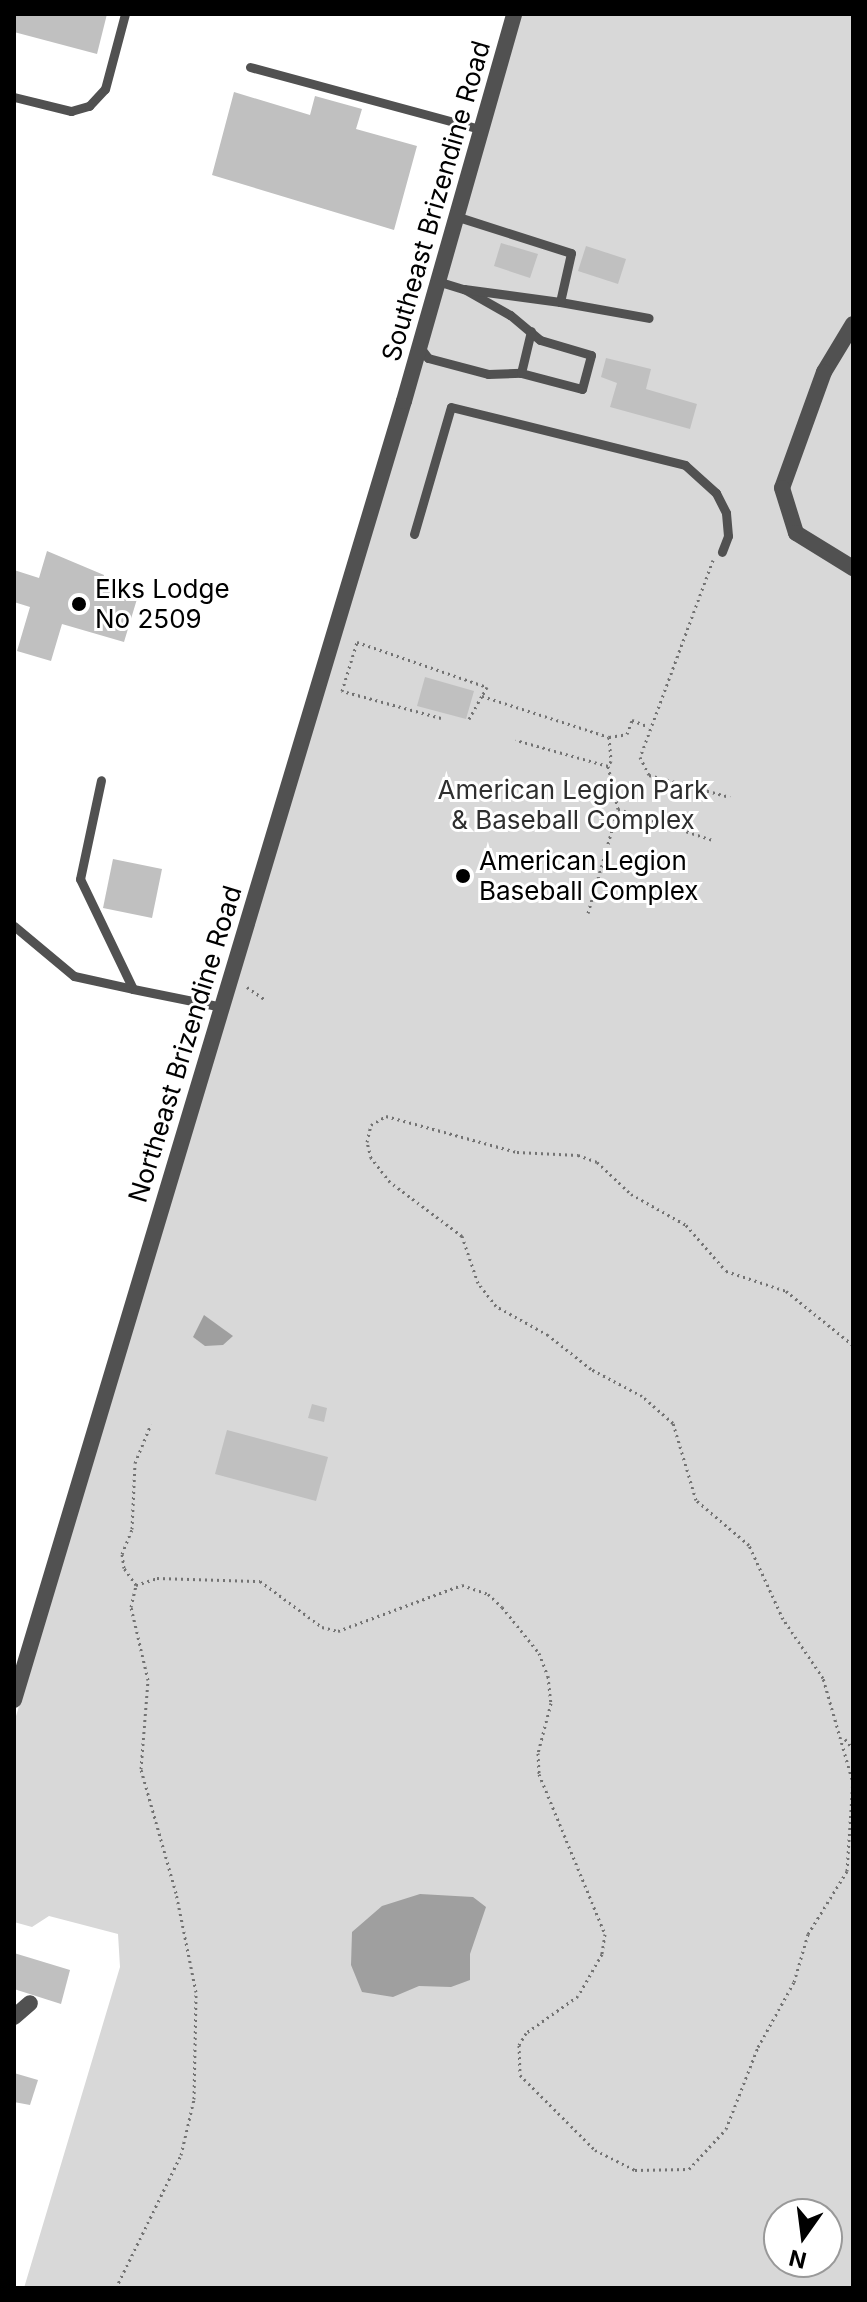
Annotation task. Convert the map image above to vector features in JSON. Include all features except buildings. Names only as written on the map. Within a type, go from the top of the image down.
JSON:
[{"type":"street","name":"Southeast Brizendine Road","points":[[404,401],[514,14]]},
{"type":"street","points":[[853,324],[824,372],[782,488],[796,533],[853,568]]},
{"type":"street","name":"Northeast Brizendine Road","points":[[14,1699],[404,401]]},
{"type":"street","points":[[14,2017],[30,2003]]},
{"type":"lane","points":[[14,97],[71,111],[98,99],[125,14]]},
{"type":"lane","points":[[250,67],[479,129]]},
{"type":"lane","points":[[455,216],[571,253],[560,302]]},
{"type":"lane","points":[[437,281],[464,289],[649,318]]},
{"type":"lane","points":[[419,346],[428,358],[488,374],[521,373],[582,389],[591,355],[540,340],[531,331],[464,289]]},
{"type":"lane","points":[[521,373],[531,331]]},
{"type":"lane","points":[[414,534],[451,407],[685,465],[716,493],[726,513],[728,536],[722,552]]},
{"type":"lane","points":[[101,780],[80,879],[133,989]]},
{"type":"lane","points":[[14,926],[74,976],[222,1007]]},
{"type":"path","points":[[722,552],[710,562],[640,757],[649,775],[730,797]]},
{"type":"path","points":[[441,718],[342,691],[357,642],[487,687],[469,719]]},
{"type":"path","points":[[482,696],[609,737],[627,734],[632,720],[651,728]]},
{"type":"path","points":[[588,913],[618,809],[608,766],[609,737]]},
{"type":"path","points":[[516,740],[608,766]]},
{"type":"path","points":[[618,809],[713,840]]},
{"type":"path","points":[[230,981],[264,999]]},
{"type":"path","points":[[136,1585],[157,1578],[260,1581],[322,1627],[338,1631],[462,1585],[483,1591],[502,1607],[539,1653],[548,1676],[551,1703],[538,1753],[539,1774],[605,1934],[602,1954],[578,1996],[526,2033],[517,2064],[525,2084],[607,2159],[635,2170],[689,2169],[726,2129],[758,2047],[794,1982],[808,1934],[847,1871],[852,1780],[843,1737],[823,1678],[783,1619],[749,1545],[696,1500],[673,1423],[642,1396],[591,1369],[548,1335],[496,1306],[478,1283],[458,1231],[401,1191],[371,1158],[367,1142],[371,1125],[386,1116],[517,1152],[578,1155],[597,1162],[631,1194],[686,1225],[726,1271],[786,1291],[853,1345]]},
{"type":"path","points":[[116,2288],[181,2155],[194,2099],[196,1992],[176,1893],[141,1769],[148,1680],[131,1607],[136,1585],[122,1554],[132,1529],[135,1463],[151,1424]]},
{"type":"path","points":[[843,1737],[853,1749]]},
{"type":"green space","name":"American Legion Park & Baseball Complex","points":[[514,14],[853,14],[853,2288],[24,2288],[120,1967],[118,1934],[49,1916],[32,1927],[14,1922],[14,1723]]},
{"type":"shaded area","points":[[204,1315],[233,1336],[223,1345],[205,1346],[193,1337]]},
{"type":"shaded area","points":[[420,1894],[473,1897],[486,1907],[470,1954],[470,1980],[451,1987],[419,1986],[393,1997],[362,1992],[351,1965],[352,1932],[382,1906]]},
{"type":"place","name":"Elks Lodge No 2509","points":[[79,604]]},
{"type":"place","name":"American Legion Baseball Complex","points":[[463,876]]}]
